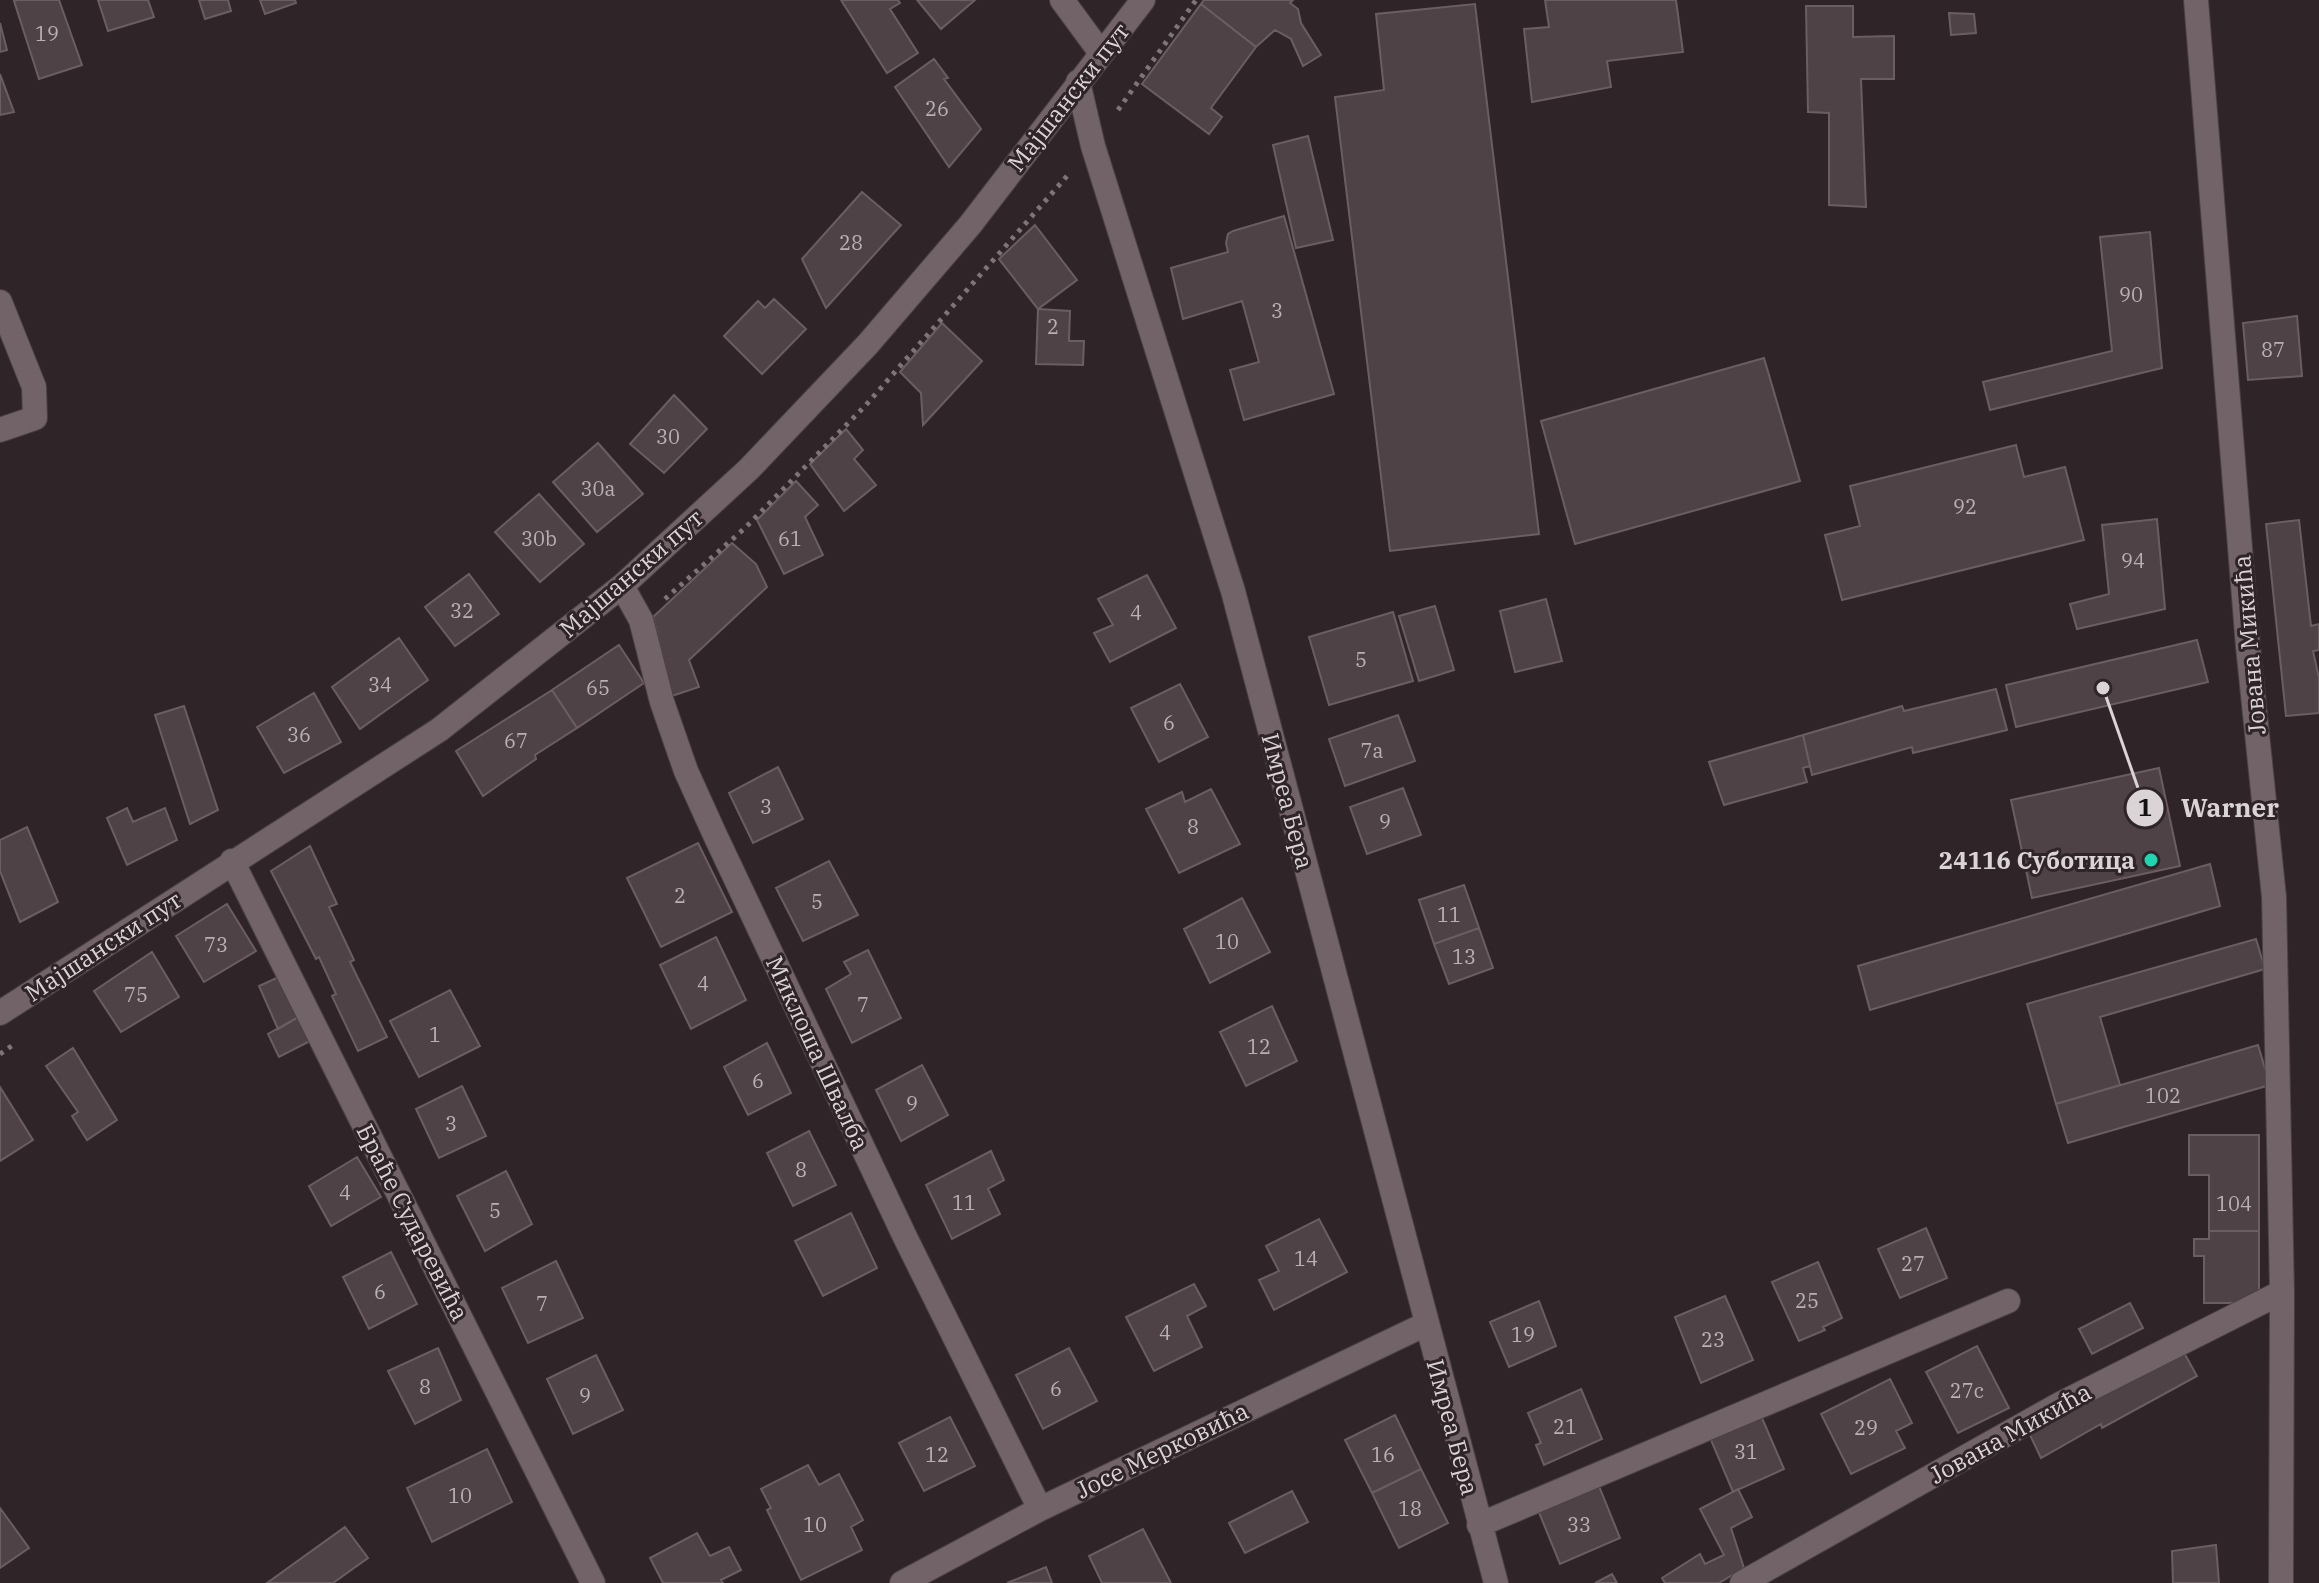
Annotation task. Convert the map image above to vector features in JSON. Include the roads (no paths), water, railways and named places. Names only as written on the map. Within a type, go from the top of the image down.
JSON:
[{"type":"street","points":[[1062,0],[1101,53]]},
{"type":"street","name":"Мајшански пут","points":[[0,1013],[439,730],[622,586],[749,469],[868,344],[970,225],[1143,0]]},
{"type":"street","name":"Јована Микића","points":[[2196,0],[2248,647],[2274,897],[2282,1292],[2281,1583]]},
{"type":"street","name":"Имреа Бера","points":[[1078,82],[1093,146],[1233,591],[1496,1583]]},
{"type":"street","points":[[0,302],[34,387],[35,418],[0,430]]},
{"type":"street","name":"Миклоша Швалба","points":[[622,586],[641,620],[662,702],[686,771],[905,1237],[1040,1509]]},
{"type":"street","name":"Браће Сударевића","points":[[232,861],[593,1583]]},
{"type":"street","name":"Јована Микића","points":[[1742,1583],[2060,1404],[2282,1292]]},
{"type":"street","name":"Имреа Бера","points":[[1479,1525],[2008,1301]]},
{"type":"street","name":"Јосе Мерковића","points":[[902,1583],[1040,1509],[1426,1324]]},
{"type":"place","name":"Warner","points":[[2103,688]]},
{"type":"place","name":"24116 Суботица","points":[[2151,860]]}]
